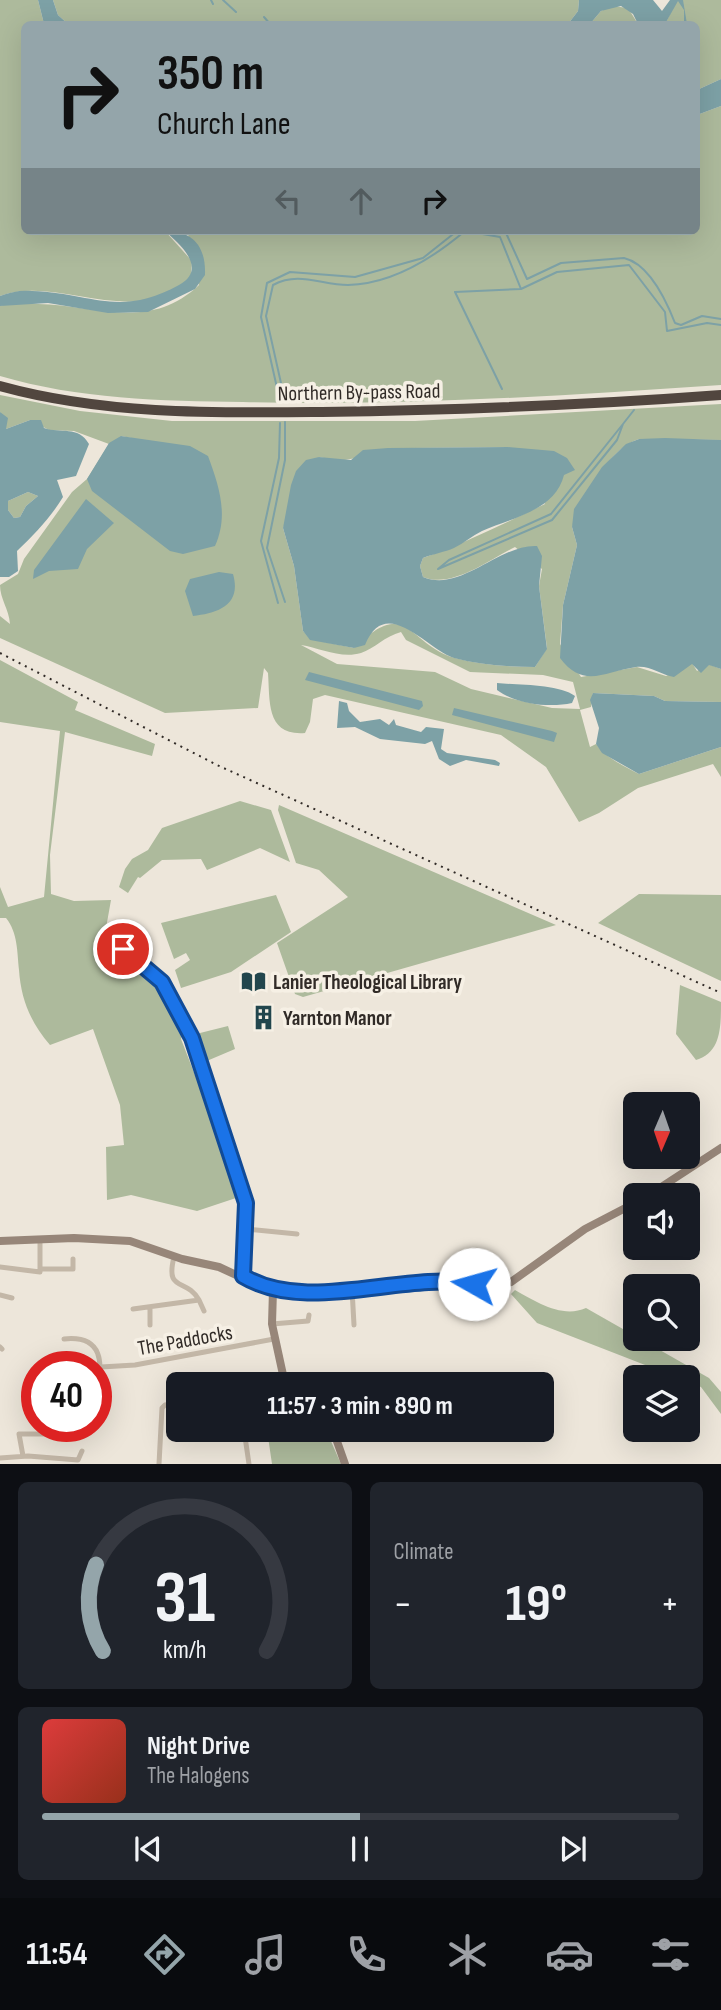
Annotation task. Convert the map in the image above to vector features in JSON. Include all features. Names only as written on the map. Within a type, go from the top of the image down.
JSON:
[{"type":"highway","name":"Northern By-pass Road","points":[[0,386],[95,405],[212,411],[441,410],[601,404],[721,395]]},
{"type":"street","points":[[123,949],[162,982],[190,1033],[246,1203],[243,1276]]},
{"type":"street","points":[[668,1183],[721,1149]]},
{"type":"street","points":[[0,1241],[123,1240],[148,1245],[174,1257],[219,1266],[273,1290],[394,1287],[441,1279],[505,1285],[585,1229],[623,1209]]},
{"type":"street","points":[[247,1229],[297,1234]]},
{"type":"street","points":[[40,1239],[40,1269]]},
{"type":"street","points":[[174,1257],[170,1273],[172,1278],[192,1290],[204,1311]]},
{"type":"street","points":[[0,1267],[40,1272],[40,1269],[73,1269],[73,1259]]},
{"type":"street","points":[[352,1289],[356,1321]]},
{"type":"street","points":[[273,1290],[272,1324],[282,1372]]},
{"type":"street","points":[[0,1295],[12,1298]]},
{"type":"street","points":[[133,1309],[150,1309],[200,1300]]},
{"type":"street","points":[[150,1309],[150,1325]]},
{"type":"street","points":[[272,1324],[309,1321]]},
{"type":"street","points":[[67,1341],[80,1337],[91,1342],[95,1351]]},
{"type":"street","name":"The Paddocks","points":[[112,1366],[135,1365],[274,1339]]},
{"type":"street","points":[[159,1464],[162,1409],[166,1405]]},
{"type":"street","points":[[21,1434],[23,1456]]},
{"type":"street","points":[[246,1442],[249,1464]]},
{"type":"street","points":[[337,1442],[345,1464]]},
{"type":"street","points":[[0,1458],[23,1456],[42,1461],[78,1462],[82,1451]]},
{"type":"green space","points":[[0,0],[38,0],[43,21],[21,21],[21,235],[169,235],[192,261],[191,276],[170,292],[147,300],[123,302],[23,291],[0,296]]},
{"type":"green space","points":[[53,0],[579,0],[578,11],[570,21],[65,21],[58,15]]},
{"type":"green space","points":[[677,0],[721,0],[721,79],[700,89],[700,21],[666,21]]},
{"type":"green space","points":[[612,6],[628,8],[636,21],[593,21],[601,11]]},
{"type":"green space","points":[[721,106],[721,385],[482,399],[303,403],[120,397],[59,390],[0,376],[0,306],[24,303],[121,312],[161,308],[180,299],[199,285],[188,235],[700,235],[700,114]]},
{"type":"green space","points":[[0,395],[80,411],[172,421],[415,421],[721,404],[721,440],[639,439],[616,453],[607,464],[572,527],[577,545],[563,605],[560,644],[581,677],[637,667],[666,676],[692,663],[697,671],[708,664],[721,669],[721,702],[665,701],[654,696],[593,693],[591,707],[580,710],[590,747],[596,744],[610,758],[639,774],[721,747],[721,777],[713,764],[638,788],[599,813],[579,822],[546,767],[501,735],[325,695],[313,699],[310,722],[305,733],[292,732],[283,729],[273,715],[268,673],[264,668],[258,708],[165,713],[0,638],[0,616],[10,624],[0,585],[18,574],[24,559],[72,492],[87,479],[109,444],[74,431],[49,430],[30,420],[6,429],[0,412]],"holes":[[[121,436],[162,444],[173,514]],[[508,447],[545,504],[423,558],[420,566],[423,577],[446,579],[470,571],[515,547],[542,569],[539,586],[547,648],[535,667],[495,665],[455,658],[397,624],[386,625],[354,648],[310,639],[303,631],[294,566],[283,528],[319,457],[339,461],[413,448]],[[401,632],[406,640],[470,672],[543,675],[573,682],[580,709],[552,708],[471,689],[435,672],[337,664],[301,645],[353,655],[366,651]]]},
{"type":"green space","points":[[28,492],[38,496],[26,506],[20,517],[14,518],[8,510],[8,501]]},
{"type":"green space","points":[[0,660],[78,702],[75,710],[155,744],[152,756],[65,732],[50,855],[51,894],[74,901],[111,900],[103,945],[119,951],[143,968],[169,1004],[183,1033],[181,1039],[242,1196],[197,1211],[131,1195],[107,1200],[106,1147],[124,1145],[120,1105],[93,1029],[50,1045],[28,1010],[20,981],[15,936],[6,918],[0,918],[0,887],[8,907],[44,897],[60,731],[0,722]]},
{"type":"green space","points":[[240,801],[271,810],[290,862],[260,848],[207,870],[201,859],[162,860],[138,877],[128,893],[119,887],[125,869],[132,859],[148,850],[162,828]]},
{"type":"green space","points":[[279,805],[556,925],[303,997],[295,994],[277,943],[348,897],[319,870],[296,863],[278,810]]},
{"type":"green space","points":[[639,894],[721,895],[721,981],[598,923]]},
{"type":"green space","points":[[276,895],[291,932],[231,972],[181,988],[175,970],[190,960],[186,953],[174,959],[161,923]]},
{"type":"green space","points":[[680,985],[721,1002],[720,1029],[715,1045],[704,1057],[696,1060],[676,1034]]},
{"type":"green space","points":[[228,1026],[235,1049],[202,1063],[198,1042],[200,1033]]},
{"type":"green space","points":[[515,1290],[558,1310],[577,1311],[586,1308],[623,1329],[623,1351],[662,1351],[686,1365],[645,1365],[537,1323],[511,1294]]},
{"type":"green space","points":[[700,1373],[709,1378],[721,1392],[721,1414],[701,1387]]},
{"type":"green space","points":[[269,1442],[331,1442],[341,1464],[272,1464]]},
{"type":"water","points":[[38,0],[53,0],[58,15],[65,21],[43,21]]},
{"type":"water","points":[[579,0],[653,0],[662,11],[670,0],[683,0],[686,21],[684,21],[684,10],[678,1],[667,21],[636,21],[633,14],[621,6],[601,11],[593,21],[570,21],[578,11]]},
{"type":"water","points":[[721,79],[721,106],[700,114],[700,89]]},
{"type":"water","points":[[169,235],[185,235],[196,242],[203,256],[205,275],[195,289],[148,312],[108,313],[48,303],[0,306],[0,296],[23,291],[122,302],[158,295],[179,285],[191,272],[189,257]]},
{"type":"water","points":[[0,412],[8,418],[6,429],[30,420],[41,420],[44,428],[80,434],[89,444],[76,476],[57,480],[63,497],[42,526],[17,551],[18,571],[9,577],[0,577]],"holes":[[[28,492],[38,496],[26,506],[20,517],[14,518],[8,510],[8,501]]]},
{"type":"water","points":[[121,436],[190,446],[208,456],[219,489],[222,512],[215,546],[183,554],[170,551],[92,491],[87,479],[109,443]]},
{"type":"water","points":[[639,439],[721,440],[721,669],[709,665],[701,673],[692,664],[674,677],[641,667],[595,676],[577,673],[560,658],[563,605],[577,545],[572,527],[574,509],[602,467],[626,444]]},
{"type":"water","points":[[508,447],[554,451],[567,458],[575,470],[564,475],[559,487],[542,505],[482,531],[454,548],[423,558],[420,566],[423,577],[452,579],[508,552],[537,546],[542,556],[539,586],[547,649],[535,667],[494,665],[454,658],[395,624],[384,624],[374,631],[365,645],[354,648],[310,640],[303,631],[294,566],[283,528],[296,471],[306,460],[319,457],[351,460],[363,450]]},
{"type":"water","points":[[86,499],[114,523],[87,549],[78,569],[49,571],[33,579],[34,570]]},
{"type":"water","points":[[219,572],[233,574],[235,585],[231,600],[219,610],[193,616],[185,591],[190,579]]},
{"type":"water","points":[[309,672],[422,701],[423,706],[419,710],[305,680]]},
{"type":"water","points":[[497,683],[549,687],[575,696],[572,703],[533,704],[505,695],[497,690]]},
{"type":"water","points":[[593,693],[654,696],[665,701],[721,702],[721,747],[639,774],[602,753],[596,744],[599,728],[590,700]]},
{"type":"water","points":[[339,701],[347,703],[349,711],[360,722],[380,719],[389,725],[394,719],[396,725],[421,732],[426,727],[444,729],[441,749],[447,753],[495,760],[500,763],[499,766],[466,760],[450,766],[439,759],[432,741],[425,744],[380,739],[355,727],[337,728]]},
{"type":"water","points":[[454,708],[557,733],[554,742],[452,715]]},
{"type":"waterway","points":[[211,0],[213,4]]},
{"type":"waterway","points":[[223,0],[236,12]]},
{"type":"waterway","points":[[264,17],[267,21]]},
{"type":"waterway","points":[[280,401],[261,317],[267,283],[290,272],[355,277],[423,258],[452,235]]},
{"type":"waterway","points":[[285,401],[266,316],[273,285],[292,279],[348,285],[380,280],[426,260],[460,235]]},
{"type":"waterway","points":[[488,235],[500,237],[521,289],[557,272],[629,265],[665,312],[667,331],[707,323],[721,325]]},
{"type":"waterway","points":[[507,235],[527,279],[561,263],[624,258],[641,267],[649,275],[675,323],[681,325],[702,316],[721,319]]},
{"type":"waterway","points":[[502,389],[455,292],[521,289]]},
{"type":"waterway","points":[[623,424],[617,440],[552,520],[438,569],[449,560],[551,514],[634,410]]},
{"type":"waterway","points":[[285,422],[285,460],[267,548],[285,602]]},
{"type":"waterway","points":[[278,603],[261,541],[279,458],[280,423]]},
{"type":"railway","points":[[0,653],[217,765],[721,993]]},
{"type":"place","name":"Lanier Theological Library","points":[[253,982]]},
{"type":"place","name":"Yarnton Manor","points":[[263,1018]]},
{"type":"route","points":[[123,949],[162,982],[192,1038],[246,1203],[246,1258],[243,1276],[262,1287],[281,1292],[362,1290],[441,1279],[474,1284]]}]
